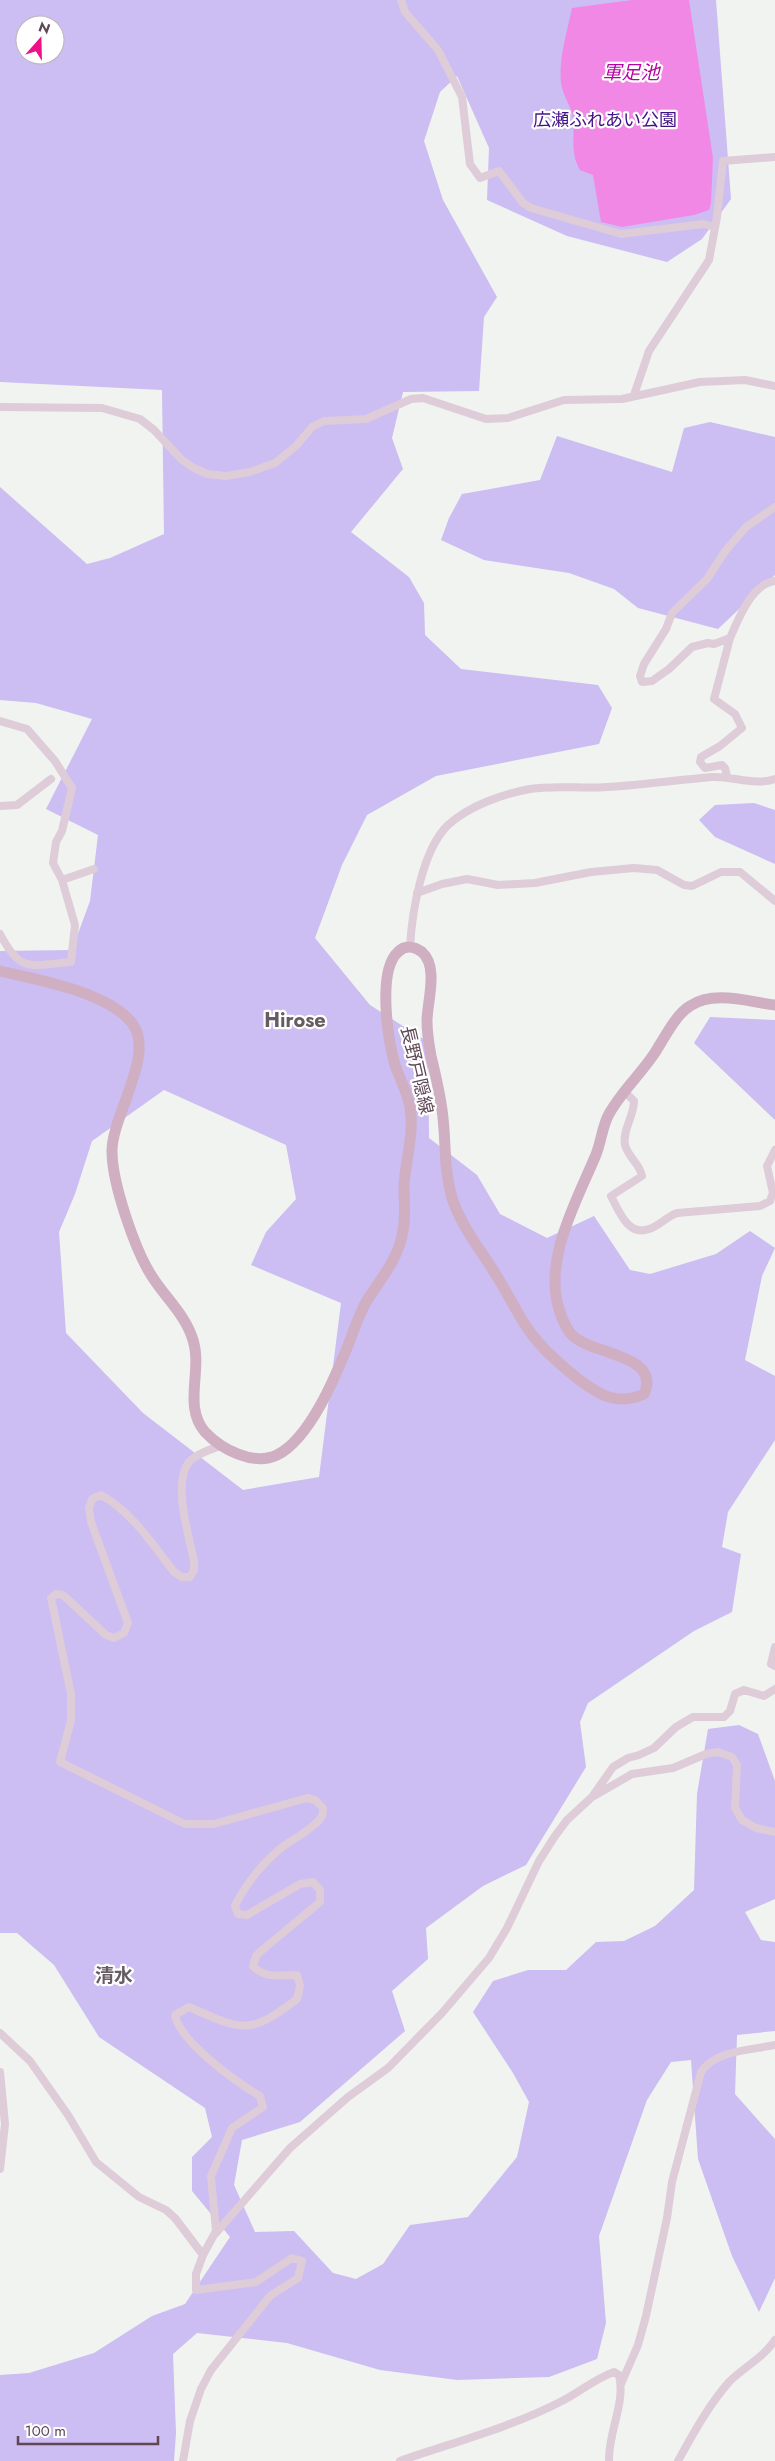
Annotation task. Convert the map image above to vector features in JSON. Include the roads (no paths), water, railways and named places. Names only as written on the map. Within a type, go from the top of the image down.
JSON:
[{"type":"main road","name":"長野戸隠線","points":[[0,971],[78,991],[118,1011],[131,1021],[136,1029],[138,1043],[137,1062],[113,1133],[114,1173],[139,1253],[154,1281],[184,1321],[196,1349],[193,1400],[196,1418],[208,1435],[223,1445],[246,1458],[262,1459],[284,1451],[326,1396],[360,1315],[399,1246],[404,1228],[404,1184],[411,1148],[412,1120],[408,1097],[392,1054],[386,993],[392,960],[400,950],[410,947],[422,952],[429,962],[431,988],[428,1010],[428,1042],[439,1089],[447,1178],[458,1215],[530,1333],[556,1361],[599,1393],[613,1399],[624,1400],[644,1394],[648,1385],[648,1378],[639,1366],[627,1359],[594,1348],[572,1335],[560,1312],[555,1275],[569,1220],[596,1156],[608,1116],[624,1091],[650,1060],[689,1006],[710,997],[775,1005]]},
{"type":"street","points":[[401,0],[404,12],[438,50],[462,96],[470,164],[480,178],[499,171],[523,203],[531,208],[621,234],[704,224],[715,227]]},
{"type":"street","points":[[634,395],[649,350],[709,260],[723,161],[775,157]]},
{"type":"street","points":[[0,407],[102,408],[118,411],[140,419],[154,430],[182,460],[194,468],[206,474],[226,476],[250,472],[275,463],[296,446],[312,428],[324,421],[366,419],[412,399],[423,398],[486,419],[508,418],[564,400],[622,399],[700,382],[745,380],[775,386]]},
{"type":"street","points":[[730,638],[714,644],[708,642],[692,647],[663,673],[652,680],[642,682],[640,676],[644,664],[666,629],[672,613],[707,579],[726,550],[746,528],[775,507]]},
{"type":"street","points":[[727,776],[725,768],[722,766],[705,768],[700,762],[701,757],[720,746],[742,728],[735,714],[714,699],[730,638],[743,608],[761,587],[768,582],[775,581]]},
{"type":"street","points":[[0,721],[27,729],[55,761],[72,788],[62,831],[56,842],[53,864],[62,880],[75,925],[70,962],[28,965],[13,956],[0,934]]},
{"type":"street","points":[[410,947],[417,893],[434,845],[446,826],[470,808],[531,789],[608,787],[727,776],[751,782],[775,778]]},
{"type":"street","points":[[0,806],[17,804],[51,779]]},
{"type":"street","points":[[417,893],[442,884],[467,879],[498,886],[536,883],[591,872],[634,868],[656,870],[684,885],[692,886],[721,872],[740,872],[775,901]]},
{"type":"street","points":[[62,880],[94,869]]},
{"type":"street","points":[[624,1091],[634,1101],[634,1109],[624,1140],[626,1148],[641,1169],[642,1176],[611,1196],[629,1227],[637,1231],[650,1229],[666,1216],[677,1213],[760,1206],[770,1201],[773,1193],[767,1166],[775,1150]]},
{"type":"street","points":[[215,2234],[211,2176],[232,2128],[263,2107],[260,2096],[238,2083],[187,2038],[177,2024],[175,2015],[189,2007],[227,2024],[244,2028],[260,2024],[297,1999],[300,1986],[297,1976],[258,1973],[253,1966],[256,1956],[261,1951],[320,1902],[320,1890],[313,1882],[300,1884],[246,1916],[238,1914],[235,1906],[242,1890],[264,1865],[283,1847],[317,1823],[322,1817],[323,1808],[315,1800],[307,1798],[214,1824],[185,1824],[60,1762],[71,1720],[71,1694],[51,1598],[56,1594],[62,1595],[106,1635],[114,1638],[124,1633],[128,1623],[91,1522],[89,1508],[92,1499],[101,1495],[114,1502],[174,1572],[182,1577],[190,1577],[194,1570],[194,1561],[182,1497],[183,1473],[191,1460],[206,1450],[223,1445]]},
{"type":"street","points":[[775,1647],[771,1664],[775,1666]]},
{"type":"street","points":[[183,2461],[190,2422],[201,2389],[211,2370],[270,2296],[298,2278],[302,2261],[292,2258],[256,2282],[196,2290],[196,2274],[202,2255],[215,2234],[290,2148],[330,2115],[348,2097],[388,2068],[442,2014],[489,1958],[507,1928],[539,1861],[555,1836],[567,1820],[592,1797],[613,1768],[628,1758],[639,1756],[654,1748],[684,1722],[693,1717],[724,1717],[730,1711],[736,1694],[744,1690],[764,1696],[775,1689]]},
{"type":"street","points":[[592,1797],[632,1774],[673,1768],[706,1754],[718,1752],[732,1756],[737,1765],[735,1808],[742,1820],[756,1828],[775,1832]]},
{"type":"street","points":[[0,2033],[30,2061],[68,2115],[96,2162],[139,2197],[166,2210],[175,2218],[202,2255]]},
{"type":"street","points":[[621,2384],[638,2345],[646,2316],[667,2218],[672,2182],[701,2072],[706,2063],[730,2053],[775,2045]]},
{"type":"street","points":[[0,2072],[5,2124],[0,2169]]},
{"type":"street","points":[[678,2461],[708,2408],[730,2381],[766,2352],[775,2340]]},
{"type":"street","points":[[400,2461],[533,2414],[560,2402],[598,2378],[614,2372],[619,2375],[622,2389],[609,2448],[609,2461]]},
{"type":"water","name":"軍足池","points":[[632,0],[689,0],[713,158],[709,210],[694,215],[622,227],[601,222],[593,175],[580,170],[577,164],[574,151],[573,117],[562,88],[561,68],[563,48],[572,8]]},
{"type":"district","name":"Hirose","points":[[295,1020]]},
{"type":"district","name":"清水","points":[[114,1975]]},
{"type":"park label","name":"広瀬ふれあい公園","points":[[605,120]]}]
